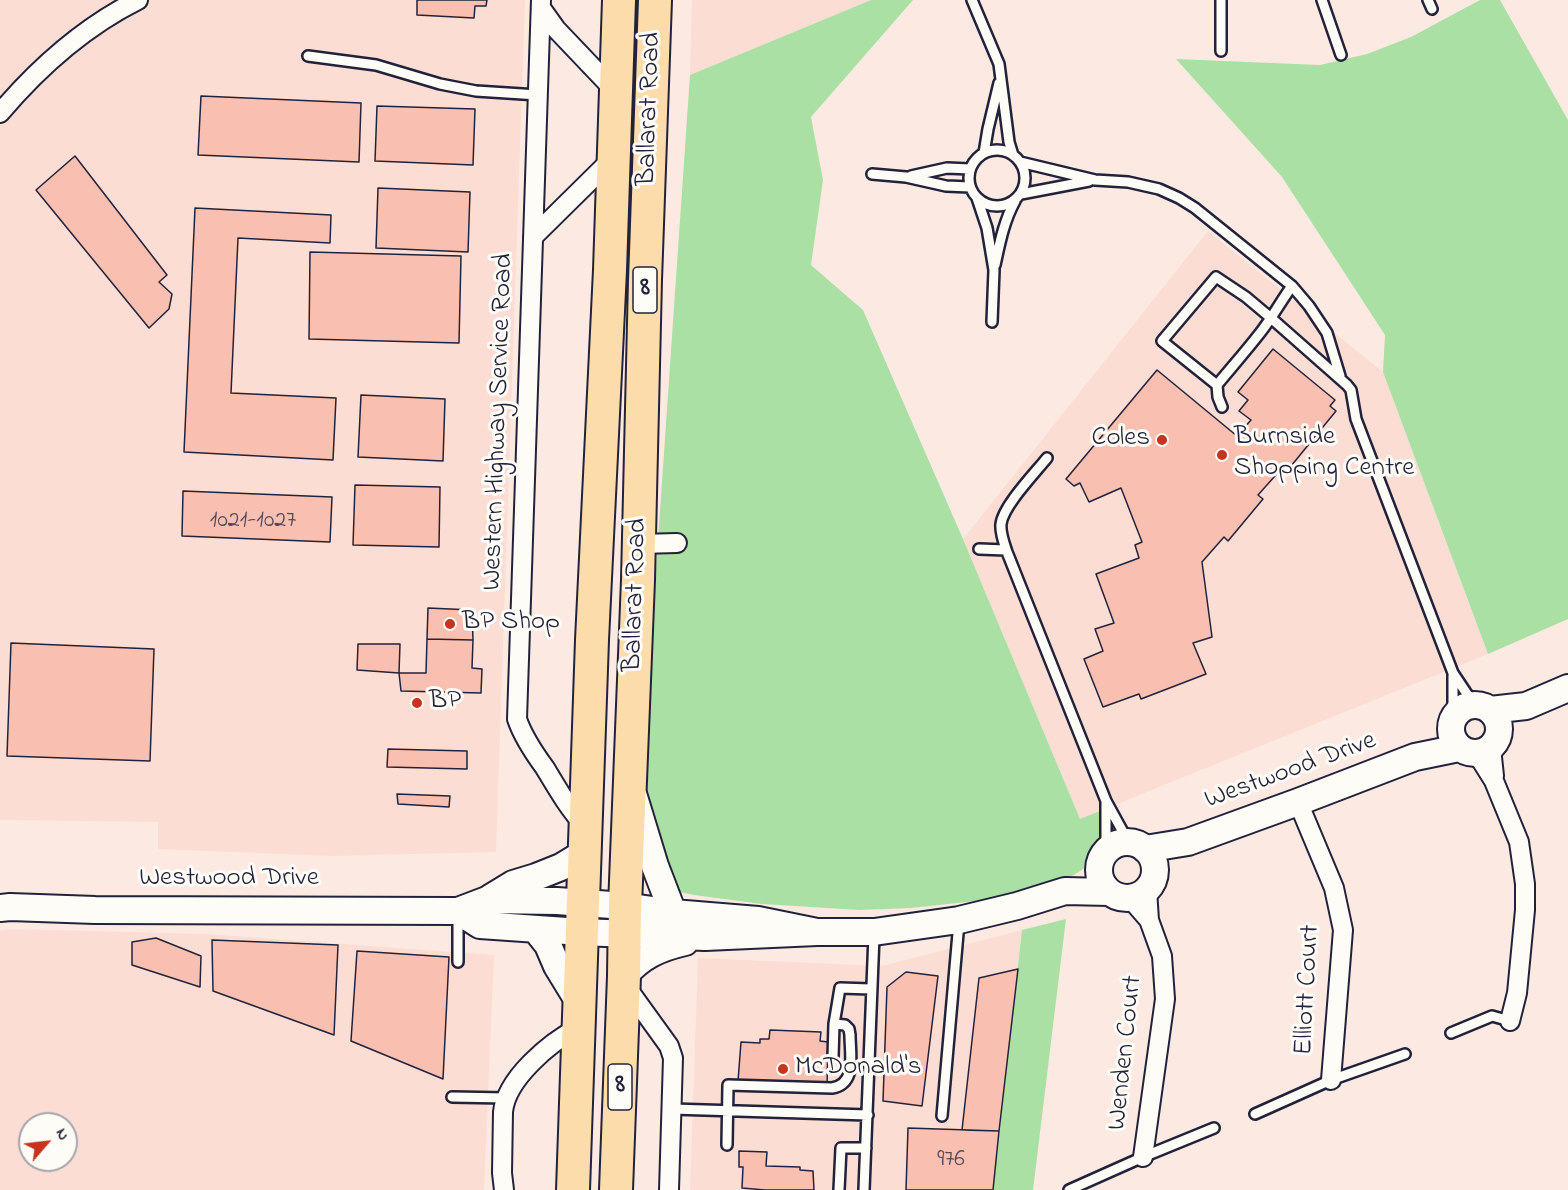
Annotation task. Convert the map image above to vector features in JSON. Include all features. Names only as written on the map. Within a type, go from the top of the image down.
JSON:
[{"type":"highway","name":"Ballarat Road","points":[[573,1190],[593,619],[610,270],[619,0]]},
{"type":"highway","name":"Ballarat Road","points":[[616,1190],[639,544],[655,0]]},
{"type":"street","points":[[0,113],[22,88],[66,47],[87,30],[138,0]]},
{"type":"street","points":[[541,4],[556,28],[616,92]]},
{"type":"street","name":"Western Highway Service Road","points":[[541,4],[517,719],[528,743],[574,814],[585,840]]},
{"type":"street","points":[[533,237],[613,158]]},
{"type":"street","points":[[639,544],[677,543]]},
{"type":"street","name":"Westwood Drive","points":[[458,911],[480,925],[536,930],[582,918],[625,920],[705,937],[874,932],[959,920],[1017,906],[1128,869],[1188,842],[1415,757],[1568,688]]},
{"type":"street","points":[[1475,730],[1519,842],[1525,884],[1525,910],[1517,993],[1510,1021]]},
{"type":"street","points":[[630,785],[655,866],[673,913]]},
{"type":"street","name":"Elliott Court","points":[[1298,802],[1334,888],[1343,930],[1331,1080]]},
{"type":"street","points":[[487,900],[513,884],[561,867],[585,840]]},
{"type":"street","name":"Wenden Court","points":[[1128,869],[1162,956],[1165,999],[1143,1157]]},
{"type":"street","name":"Westwood Drive","points":[[0,908],[458,911],[487,900],[557,901],[582,918]]},
{"type":"street","name":"Westwood Drive","points":[[625,920],[673,913],[758,920],[817,932]]},
{"type":"street","points":[[504,1190],[503,1112],[506,1098],[518,1078],[579,1015],[548,945],[536,930]]},
{"type":"street","points":[[669,1190],[673,1059],[669,1046],[624,980],[633,965],[643,957],[705,937]]},
{"type":"lane","points":[[972,0],[995,53],[1001,75],[1009,142],[1024,169],[1025,177],[1024,186],[1008,213],[1004,226],[994,270],[992,322]]},
{"type":"lane","points":[[1221,0],[1221,51]]},
{"type":"lane","points":[[1322,0],[1341,55]]},
{"type":"lane","points":[[308,56],[376,65],[440,84],[476,91],[538,95]]},
{"type":"lane","points":[[984,153],[1001,75]]},
{"type":"lane","points":[[994,270],[987,228],[977,198],[970,188],[969,178],[970,169],[978,157],[984,153],[999,150],[1016,158],[1095,180],[1128,182],[1159,189],[1195,208],[1292,286],[1327,333],[1340,378]]},
{"type":"lane","points":[[906,177],[947,168],[970,169]]},
{"type":"lane","points":[[872,174],[906,177],[946,186],[970,188]]},
{"type":"lane","points":[[977,198],[992,206],[1005,206],[1019,196],[1095,180]]},
{"type":"lane","points":[[1217,385],[1162,341],[1212,274],[1246,297],[1351,390],[1356,419],[1475,730]]},
{"type":"lane","points":[[1222,408],[1217,385],[1261,332],[1292,286]]},
{"type":"lane","points":[[1047,458],[1008,507],[1001,523],[1001,533],[1106,801],[1128,869]]},
{"type":"lane","points":[[980,549],[1006,550]]},
{"type":"lane","points":[[1453,673],[1467,694],[1475,730]]},
{"type":"lane","points":[[1106,801],[1128,869]]},
{"type":"lane","points":[[458,911],[458,962]]},
{"type":"lane","points":[[942,1116],[959,920]]},
{"type":"lane","points":[[864,1190],[874,932]]},
{"type":"lane","points":[[833,1057],[834,1024],[840,988],[872,989]]},
{"type":"lane","points":[[1451,1033],[1492,1016],[1510,1021]]},
{"type":"lane","points":[[727,1145],[728,1085],[815,1088],[839,1087],[846,1082],[849,1076],[849,1029],[845,1025],[834,1024]]},
{"type":"lane","name":"Elliott Court","points":[[1255,1114],[1331,1080],[1405,1054]]},
{"type":"lane","points":[[452,1097],[506,1098]]},
{"type":"lane","points":[[672,1108],[868,1115]]},
{"type":"lane","name":"Wenden Court","points":[[1069,1190],[1214,1128]]},
{"type":"lane","points":[[839,1190],[841,1148],[866,1148]]},
{"type":"shaded area","points":[[0,0],[525,0],[496,852],[332,856],[158,849],[158,822],[0,820]]},
{"type":"shaded area","points":[[692,0],[871,0],[690,75]]},
{"type":"shaded area","name":"Burnside Shopping Centre","points":[[1208,231],[1383,372],[1488,654],[1080,819],[963,539]]},
{"type":"shaded area","points":[[0,930],[206,934],[494,955],[484,1190],[0,1190]]},
{"type":"shaded area","points":[[1022,930],[993,1190],[690,1190],[698,958],[882,966]]},
{"type":"green space","points":[[871,0],[913,0],[811,117],[823,180],[811,265],[863,310],[963,539],[1080,819],[1100,811],[1101,842],[1095,857],[1072,876],[985,900],[911,908],[859,910],[762,904],[679,892],[667,881],[641,787],[690,75]]},
{"type":"green space","points":[[1480,0],[1500,0],[1568,120],[1568,619],[1488,654],[1383,372],[1385,335],[1282,177],[1176,59],[1320,65],[1367,54],[1411,37]]},
{"type":"green space","points":[[1066,919],[1033,1190],[993,1190],[1022,930]]},
{"type":"building","points":[[417,0],[487,0],[486,6],[475,6],[474,18],[417,15]]},
{"type":"building","points":[[201,96],[361,103],[359,162],[198,155]]},
{"type":"building","points":[[377,106],[475,109],[473,165],[375,161]]},
{"type":"building","points":[[75,156],[167,275],[159,282],[172,294],[169,309],[149,328],[36,190]]},
{"type":"building","points":[[378,188],[470,192],[468,252],[376,248]]},
{"type":"building","points":[[195,208],[331,215],[330,243],[238,238],[231,393],[336,398],[333,460],[184,452]]},
{"type":"building","points":[[310,252],[461,256],[459,343],[309,339]]},
{"type":"building","points":[[1273,349],[1335,400],[1330,406],[1336,411],[1287,471],[1283,467],[1258,495],[1263,499],[1228,541],[1224,537],[1202,562],[1212,637],[1193,643],[1206,674],[1141,699],[1139,694],[1103,707],[1084,659],[1103,651],[1095,629],[1114,623],[1096,574],[1139,558],[1135,545],[1142,542],[1121,488],[1089,502],[1080,483],[1074,486],[1066,479],[1157,370],[1237,436],[1251,420],[1239,411],[1248,400],[1238,392]]},
{"type":"building","points":[[361,395],[445,399],[443,461],[358,457]]},
{"type":"building","points":[[355,485],[440,487],[439,547],[353,545]]},
{"type":"building","points":[[183,491],[332,497],[330,542],[182,536]]},
{"type":"building","name":"BP Shop","points":[[428,608],[472,610],[473,640],[427,639]]},
{"type":"building","points":[[427,639],[473,640],[472,668],[482,669],[481,693],[401,691],[399,673],[426,673]]},
{"type":"building","points":[[11,643],[154,649],[150,761],[7,756]]},
{"type":"building","points":[[358,644],[400,644],[399,673],[357,670]]},
{"type":"building","points":[[388,749],[467,751],[467,769],[387,767]]},
{"type":"building","points":[[397,794],[450,796],[449,807],[398,804]]},
{"type":"building","points":[[156,938],[201,956],[200,987],[132,965],[132,942]]},
{"type":"building","points":[[212,940],[338,945],[334,1035],[213,991]]},
{"type":"building","points":[[357,951],[449,957],[443,1079],[351,1041]]},
{"type":"building","points":[[1018,969],[999,1131],[962,1130],[979,978]]},
{"type":"building","points":[[906,972],[938,976],[922,1106],[883,1101],[887,987]]},
{"type":"building","name":"McDonald's","points":[[770,1030],[821,1032],[820,1041],[828,1042],[827,1087],[738,1081],[741,1042],[760,1043],[760,1039],[769,1039]]},
{"type":"building","points":[[908,1128],[999,1131],[993,1190],[906,1190]]},
{"type":"building","points":[[739,1151],[767,1152],[766,1166],[800,1167],[800,1170],[813,1171],[814,1190],[742,1188],[743,1167],[739,1167]]},
{"type":"place","name":"Coles","points":[[1162,440]]},
{"type":"place","name":"Burnside Shopping Centre","points":[[1222,455]]},
{"type":"place","name":"BP Shop","points":[[450,624]]},
{"type":"place","name":"BP","points":[[417,703]]},
{"type":"place","name":"McDonald's","points":[[783,1069]]}]
